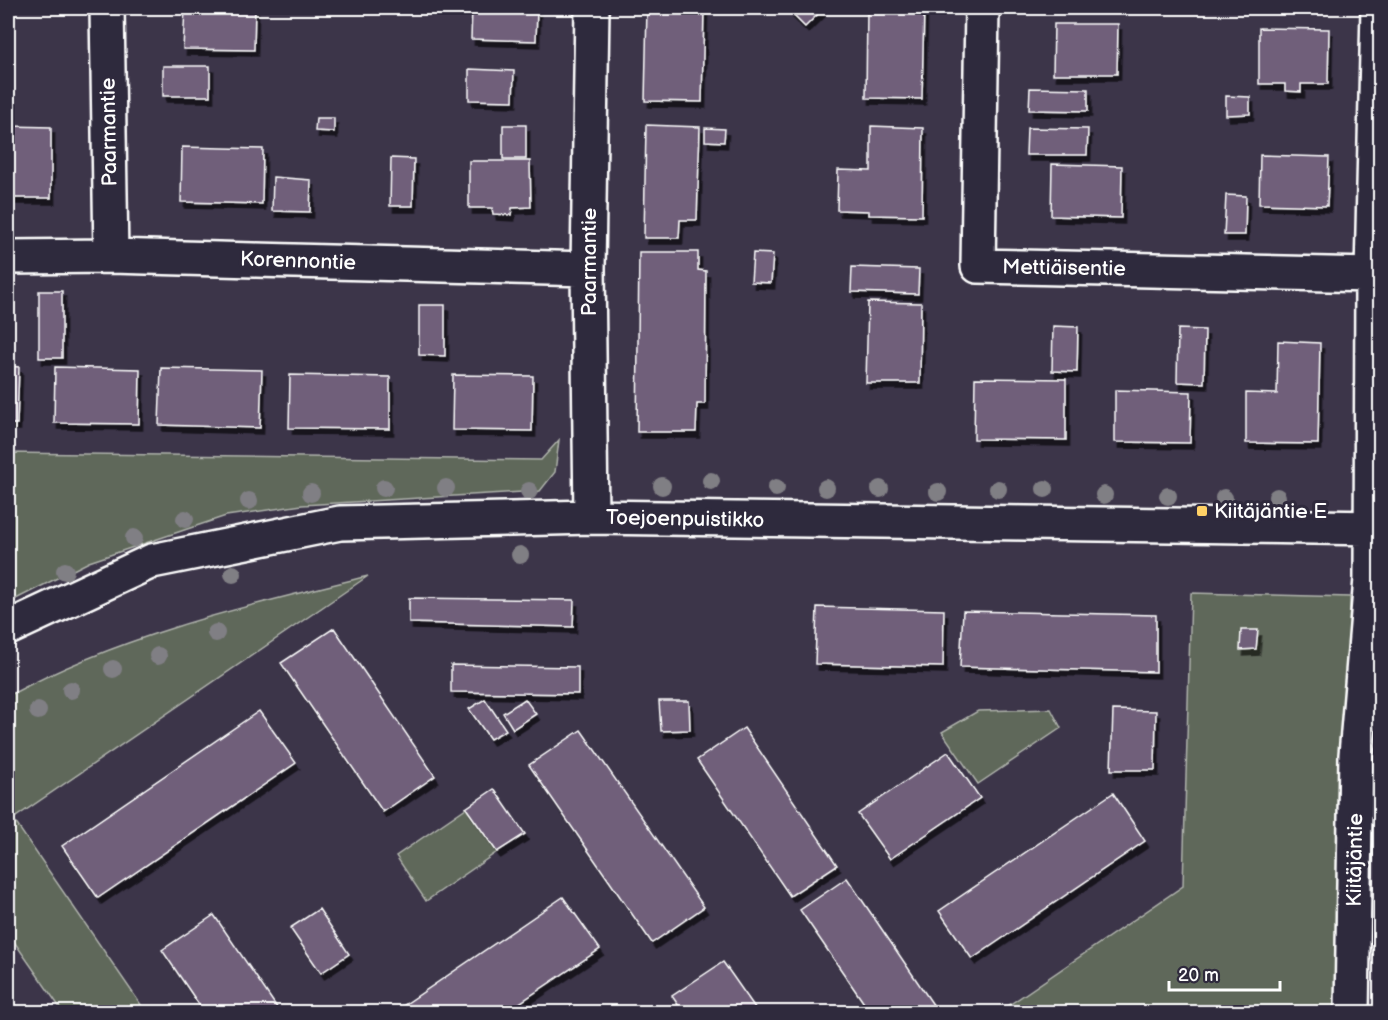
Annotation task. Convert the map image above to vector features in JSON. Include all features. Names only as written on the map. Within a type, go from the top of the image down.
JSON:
[{"type":"street","name":"Paarmantie","points":[[107,8],[111,256]]},
{"type":"street","name":"Paarmantie","points":[[591,517],[588,269],[592,8]]},
{"type":"street","name":"Mettiäisentie","points":[[982,8],[978,266],[1372,275]]},
{"type":"street","points":[[1375,528],[1372,275],[1378,8]]},
{"type":"street","name":"Korennontie","points":[[8,257],[111,256],[588,269]]},
{"type":"street","name":"Toejoenpuistikko","points":[[8,628],[152,561],[340,523],[591,517],[1375,528]]},
{"type":"street","name":"Kiitäjäntie","points":[[1352,1012],[1356,756],[1375,528]]},
{"type":"green space","points":[[559,440],[555,472],[540,491],[302,505],[226,516],[89,562],[8,603],[8,453],[541,460]]},
{"type":"green space","points":[[368,576],[13,819],[146,1012],[63,1012],[8,933],[8,696],[94,656],[184,624]]},
{"type":"green space","points":[[1191,593],[1350,597],[1344,883],[1346,1012],[999,1012],[1183,886]]},
{"type":"green space","points":[[1051,709],[1061,728],[978,784],[942,732],[978,711]]},
{"type":"green space","points":[[466,808],[497,852],[426,901],[396,856]]},
{"type":"building","points":[[185,8],[255,8],[254,50],[183,49]]},
{"type":"building","points":[[472,8],[537,8],[536,41],[471,39]]},
{"type":"building","points":[[647,8],[704,8],[702,102],[645,101]]},
{"type":"building","points":[[795,8],[822,10],[805,27],[790,12]]},
{"type":"building","points":[[867,8],[924,8],[922,99],[866,98]]},
{"type":"building","points":[[1054,24],[1118,24],[1117,74],[1053,74]]},
{"type":"building","points":[[1259,28],[1329,29],[1328,84],[1301,84],[1301,92],[1285,91],[1285,84],[1259,84]]},
{"type":"building","points":[[163,66],[210,66],[210,96],[163,96]]},
{"type":"building","points":[[469,69],[514,71],[513,101],[469,100]]},
{"type":"building","points":[[1030,88],[1088,89],[1088,111],[1029,110]]},
{"type":"building","points":[[1226,96],[1250,97],[1250,114],[1226,115]]},
{"type":"building","points":[[316,118],[334,118],[334,132],[315,131]]},
{"type":"building","points":[[503,125],[526,125],[526,159],[503,159]]},
{"type":"building","points":[[646,125],[700,127],[697,220],[680,220],[679,238],[644,238]]},
{"type":"building","points":[[8,126],[51,127],[51,198],[8,198]]},
{"type":"building","points":[[871,126],[923,128],[922,216],[869,215],[869,211],[837,210],[838,170],[871,171]]},
{"type":"building","points":[[705,128],[725,129],[724,142],[705,141]]},
{"type":"building","points":[[1027,128],[1088,129],[1087,155],[1026,155]]},
{"type":"building","points":[[182,147],[263,149],[262,204],[181,202]]},
{"type":"building","points":[[1260,155],[1329,157],[1327,206],[1259,204]]},
{"type":"building","points":[[391,158],[414,159],[413,206],[390,206]]},
{"type":"building","points":[[469,161],[530,161],[531,207],[512,208],[511,215],[493,214],[492,208],[469,208]]},
{"type":"building","points":[[1052,164],[1122,166],[1121,218],[1051,216]]},
{"type":"building","points":[[273,177],[311,180],[310,212],[272,211]]},
{"type":"building","points":[[1226,195],[1246,196],[1245,235],[1224,235]]},
{"type":"building","points":[[639,252],[698,252],[698,270],[706,271],[705,404],[697,404],[696,432],[637,432]]},
{"type":"building","points":[[753,253],[773,254],[771,283],[751,282]]},
{"type":"building","points":[[852,267],[919,269],[918,294],[851,292]]},
{"type":"building","points":[[39,291],[62,291],[62,358],[39,358]]},
{"type":"building","points":[[868,302],[921,303],[920,383],[866,383]]},
{"type":"building","points":[[419,305],[445,305],[445,356],[419,355]]},
{"type":"building","points":[[1053,326],[1078,327],[1077,372],[1052,371]]},
{"type":"building","points":[[1178,329],[1205,330],[1204,383],[1177,382]]},
{"type":"building","points":[[1278,341],[1320,343],[1318,444],[1246,443],[1246,393],[1277,394]]},
{"type":"building","points":[[8,366],[19,367],[17,424],[8,424]]},
{"type":"building","points":[[55,367],[140,369],[139,424],[54,423]]},
{"type":"building","points":[[161,368],[262,370],[260,428],[159,425]]},
{"type":"building","points":[[290,375],[390,377],[390,429],[289,428]]},
{"type":"building","points":[[453,375],[533,376],[532,431],[452,430]]},
{"type":"building","points":[[975,378],[1066,379],[1066,440],[974,439]]},
{"type":"building","points":[[1115,390],[1191,392],[1190,443],[1115,442]]},
{"type":"building","points":[[409,598],[574,600],[573,627],[409,623]]},
{"type":"building","points":[[817,607],[944,610],[943,667],[815,664]]},
{"type":"building","points":[[963,611],[1156,615],[1156,672],[960,667]]},
{"type":"building","points":[[334,628],[435,776],[383,812],[281,663]]},
{"type":"building","points":[[1241,630],[1258,630],[1256,649],[1240,650]]},
{"type":"building","points":[[451,665],[578,667],[578,694],[451,692]]},
{"type":"building","points":[[485,699],[506,730],[490,739],[469,709]]},
{"type":"building","points":[[525,699],[536,714],[513,729],[503,713]]},
{"type":"building","points":[[659,701],[689,701],[690,730],[661,731]]},
{"type":"building","points":[[1113,710],[1156,711],[1155,770],[1111,770]]},
{"type":"building","points":[[259,711],[296,763],[98,898],[62,846]]},
{"type":"building","points":[[744,728],[837,865],[790,896],[697,760]]},
{"type":"building","points":[[581,730],[704,907],[652,943],[529,765]]},
{"type":"building","points":[[948,752],[980,798],[890,859],[858,814]]},
{"type":"building","points":[[494,789],[525,834],[497,852],[466,808]]},
{"type":"building","points":[[1113,793],[1145,841],[972,959],[939,911]]},
{"type":"building","points":[[847,878],[938,1012],[870,1012],[800,910]]},
{"type":"building","points":[[563,897],[600,949],[506,1012],[394,1012]]},
{"type":"building","points":[[319,909],[349,954],[321,973],[290,928]]},
{"type":"building","points":[[214,915],[280,1012],[204,1012],[162,950]]},
{"type":"building","points":[[723,962],[758,1012],[683,1012],[672,996]]},
{"type":"place","name":"Kiitäjäntie E","points":[[1202,511]]}]
